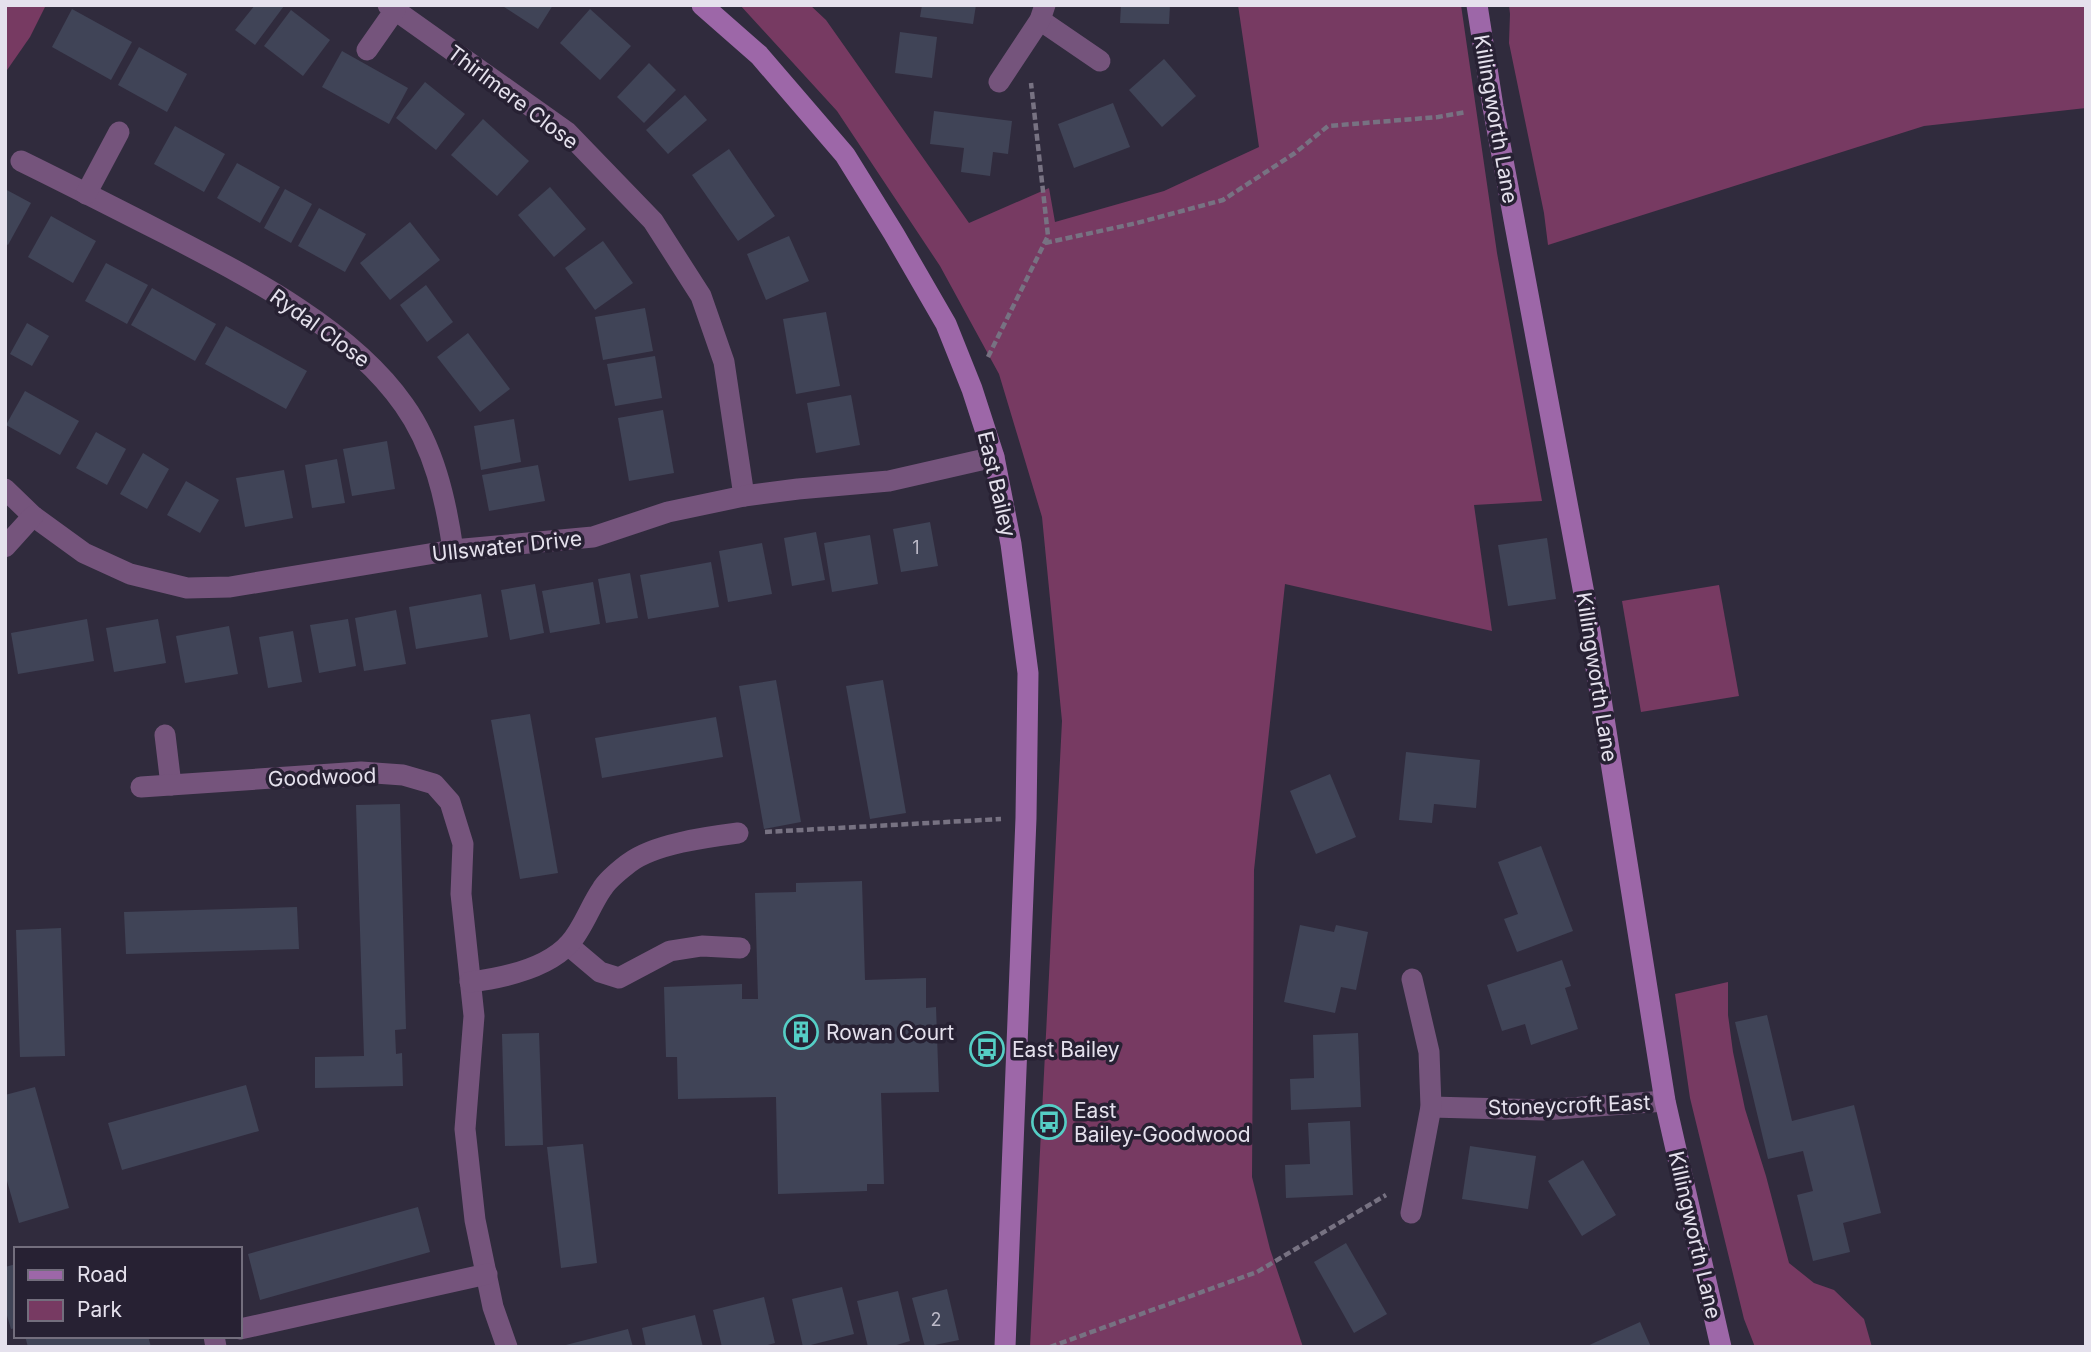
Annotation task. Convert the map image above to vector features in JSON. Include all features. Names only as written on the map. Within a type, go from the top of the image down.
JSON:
[{"type":"street","name":"East Bailey","points":[[702,5],[759,55],[845,155],[946,324],[972,389],[994,457],[1011,544],[1028,673],[1026,818],[1005,1347]]},
{"type":"street","name":"Killingworth Lane","points":[[1477,5],[1493,107],[1585,599],[1665,1101],[1721,1347]]},
{"type":"street","name":"Thirlmere Close","points":[[367,50],[392,7],[567,132],[653,220],[701,296],[724,362],[744,496]]},
{"type":"street","points":[[999,82],[1043,12],[1100,61]]},
{"type":"street","points":[[86,194],[119,132]]},
{"type":"street","name":"Rydal Close","points":[[21,161],[247,276],[343,340],[377,370],[405,406],[426,445],[446,502],[453,550]]},
{"type":"street","name":"Ullswater Drive","points":[[5,489],[33,516],[85,553],[130,573],[187,587],[230,587],[453,550],[593,537],[668,512],[744,496],[889,481],[994,457]]},
{"type":"street","points":[[5,547],[33,516]]},
{"type":"street","points":[[165,735],[171,785]]},
{"type":"street","name":"Goodwood","points":[[141,787],[361,772],[403,775],[434,784],[450,802],[463,844],[461,894],[474,1016],[465,1129],[475,1220],[493,1307],[507,1347]]},
{"type":"street","points":[[470,982],[534,968],[568,945],[603,886],[632,861],[665,848],[738,833]]},
{"type":"street","points":[[568,945],[600,972],[619,978],[670,951],[702,946],[740,948]]},
{"type":"street","points":[[1410,1213],[1431,1107],[1429,1052],[1412,979]]},
{"type":"street","name":"Stoneycroft East","points":[[1431,1107],[1543,1111],[1665,1101]]},
{"type":"street","points":[[242,1329],[487,1274]]},
{"type":"path","points":[[972,389],[1048,236],[1031,80]]},
{"type":"path","points":[[1045,243],[1137,223],[1223,200],[1296,153],[1328,126],[1438,117],[1493,107]]},
{"type":"path","points":[[738,833],[1026,818]]},
{"type":"path","points":[[1050,1347],[1257,1272],[1417,1176]]},
{"type":"green space","points":[[5,5],[46,5],[30,37],[5,73]]},
{"type":"green space","points":[[740,5],[810,5],[826,20],[969,223],[1049,188],[1055,222],[1164,191],[1259,147],[1238,5],[1461,5],[1497,253],[1542,501],[1474,505],[1492,631],[1285,584],[1254,870],[1252,1177],[1270,1249],[1303,1347],[1030,1347],[1062,721],[1042,517],[999,374],[940,266],[837,111]]},
{"type":"green space","points":[[1509,5],[2086,5],[2086,108],[1924,126],[1548,245],[1544,213],[1509,43]]},
{"type":"green space","points":[[1719,585],[1739,696],[1641,712],[1622,601]]},
{"type":"green space","points":[[1728,982],[1728,1015],[1745,1109],[1789,1263],[1814,1283],[1834,1290],[1864,1319],[1872,1347],[1755,1347],[1744,1319],[1690,1098],[1675,994]]},
{"type":"building","points":[[255,5],[284,6],[255,45],[235,30]]},
{"type":"building","points":[[501,5],[553,5],[538,29]]},
{"type":"building","points":[[922,5],[976,5],[973,24],[920,17]]},
{"type":"building","points":[[1121,5],[1170,5],[1169,24],[1120,23]]},
{"type":"building","points":[[72,9],[132,42],[111,80],[52,47]]},
{"type":"building","points":[[590,9],[631,46],[600,80],[560,43]]},
{"type":"building","points":[[291,10],[330,40],[303,76],[264,46]]},
{"type":"building","points":[[900,32],[937,37],[932,78],[895,73]]},
{"type":"building","points":[[139,47],[187,74],[167,112],[118,85]]},
{"type":"building","points":[[342,51],[408,88],[389,124],[322,87]]},
{"type":"building","points":[[1164,59],[1196,96],[1162,127],[1129,90]]},
{"type":"building","points":[[649,63],[676,90],[644,123],[617,97]]},
{"type":"building","points":[[425,82],[465,114],[436,150],[396,118]]},
{"type":"building","points":[[685,95],[707,120],[668,154],[646,130]]},
{"type":"building","points":[[1113,103],[1130,147],[1074,168],[1058,124]]},
{"type":"building","points":[[934,111],[1012,121],[1008,154],[993,152],[990,176],[961,172],[964,148],[930,144]]},
{"type":"building","points":[[483,119],[529,161],[497,196],[451,155]]},
{"type":"building","points":[[175,126],[225,154],[204,192],[154,164]]},
{"type":"building","points":[[729,149],[775,216],[738,241],[692,175]]},
{"type":"building","points":[[237,163],[280,187],[260,223],[217,198]]},
{"type":"building","points":[[550,187],[586,229],[554,257],[518,215]]},
{"type":"building","points":[[5,189],[31,203],[8,245],[5,243]]},
{"type":"building","points":[[285,189],[312,204],[291,243],[264,228]]},
{"type":"building","points":[[319,208],[366,234],[345,272],[298,246]]},
{"type":"building","points":[[51,216],[96,241],[73,283],[28,257]]},
{"type":"building","points":[[410,222],[440,260],[390,300],[360,263]]},
{"type":"building","points":[[789,236],[809,281],[766,300],[747,254]]},
{"type":"building","points":[[603,241],[633,283],[595,310],[565,268]]},
{"type":"building","points":[[106,263],[148,285],[127,324],[85,301]]},
{"type":"building","points":[[426,285],[453,322],[427,342],[400,305]]},
{"type":"building","points":[[152,288],[216,324],[195,361],[131,325]]},
{"type":"building","points":[[645,308],[653,351],[603,360],[595,317]]},
{"type":"building","points":[[826,312],[840,386],[796,394],[783,319]]},
{"type":"building","points":[[27,323],[49,336],[32,366],[10,354]]},
{"type":"building","points":[[226,326],[307,371],[286,409],[205,364]]},
{"type":"building","points":[[468,333],[510,389],[480,412],[437,357]]},
{"type":"building","points":[[655,356],[662,398],[615,406],[607,364]]},
{"type":"building","points":[[25,391],[79,421],[60,455],[6,425]]},
{"type":"building","points":[[851,395],[860,445],[816,453],[807,403]]},
{"type":"building","points":[[663,410],[674,473],[629,481],[618,418]]},
{"type":"building","points":[[514,419],[521,462],[481,470],[474,426]]},
{"type":"building","points":[[96,432],[126,449],[107,485],[76,468]]},
{"type":"building","points":[[387,441],[395,489],[352,496],[343,449]]},
{"type":"building","points":[[143,453],[169,469],[147,509],[120,494]]},
{"type":"building","points":[[337,459],[345,503],[312,508],[305,465]]},
{"type":"building","points":[[538,465],[545,501],[489,511],[482,475]]},
{"type":"building","points":[[284,470],[293,518],[245,527],[236,478]]},
{"type":"building","points":[[186,481],[219,500],[200,533],[167,515]]},
{"type":"building","points":[[930,522],[938,566],[901,572],[893,529]]},
{"type":"building","points":[[816,532],[825,580],[792,586],[784,538]]},
{"type":"building","points":[[870,535],[878,584],[832,592],[824,543]]},
{"type":"building","points":[[1547,538],[1556,599],[1508,606],[1498,545]]},
{"type":"building","points":[[762,543],[772,594],[728,602],[719,551]]},
{"type":"building","points":[[711,562],[719,607],[648,619],[640,575]]},
{"type":"building","points":[[630,573],[638,618],[606,623],[598,579]]},
{"type":"building","points":[[593,582],[600,624],[550,633],[542,591]]},
{"type":"building","points":[[535,584],[544,633],[510,640],[501,590]]},
{"type":"building","points":[[481,594],[488,637],[416,649],[409,607]]},
{"type":"building","points":[[396,610],[406,664],[364,671],[355,618]]},
{"type":"building","points":[[87,619],[94,661],[18,674],[11,633]]},
{"type":"building","points":[[158,619],[166,663],[114,672],[106,628]]},
{"type":"building","points":[[348,619],[356,666],[319,673],[310,625]]},
{"type":"building","points":[[229,626],[238,674],[185,683],[176,636]]},
{"type":"building","points":[[293,631],[302,682],[268,688],[259,637]]},
{"type":"building","points":[[776,680],[801,822],[764,829],[739,686]]},
{"type":"building","points":[[883,680],[906,813],[870,819],[846,686]]},
{"type":"building","points":[[530,714],[558,873],[520,879],[491,720]]},
{"type":"building","points":[[716,717],[723,757],[602,778],[595,738]]},
{"type":"building","points":[[1406,752],[1480,760],[1476,808],[1434,804],[1432,823],[1399,820]]},
{"type":"building","points":[[1330,774],[1356,837],[1316,854],[1290,791]]},
{"type":"building","points":[[400,804],[406,1029],[395,1030],[396,1054],[402,1053],[403,1086],[315,1088],[315,1057],[364,1056],[356,805]]},
{"type":"building","points":[[1541,846],[1573,931],[1517,952],[1504,919],[1518,914],[1498,862]]},
{"type":"building","name":"Rowan Court","points":[[862,881],[865,980],[926,978],[926,1008],[936,1007],[939,1092],[881,1093],[884,1184],[867,1184],[867,1191],[778,1194],[776,1097],[678,1099],[677,1057],[666,1057],[664,987],[742,984],[742,999],[758,999],[755,893],[796,892],[796,883]]},
{"type":"building","points":[[297,907],[299,949],[126,954],[124,912]]},
{"type":"building","points":[[1300,925],[1334,932],[1336,925],[1368,932],[1356,990],[1341,987],[1335,1013],[1284,1002]]},
{"type":"building","points":[[61,928],[65,1056],[20,1057],[16,930]]},
{"type":"building","points":[[1562,960],[1571,986],[1565,988],[1578,1029],[1531,1045],[1525,1024],[1502,1031],[1487,985]]},
{"type":"building","points":[[1767,1015],[1792,1121],[1854,1105],[1881,1213],[1843,1223],[1850,1252],[1813,1261],[1797,1195],[1813,1191],[1803,1151],[1768,1159],[1735,1022]]},
{"type":"building","points":[[539,1033],[543,1145],[505,1146],[502,1034]]},
{"type":"building","points":[[1358,1033],[1361,1107],[1291,1110],[1290,1079],[1314,1078],[1313,1035]]},
{"type":"building","points":[[246,1085],[259,1131],[122,1170],[108,1123]]},
{"type":"building","points":[[35,1087],[69,1208],[19,1223],[5,1174],[5,1095]]},
{"type":"building","points":[[1350,1121],[1353,1195],[1286,1198],[1285,1165],[1310,1164],[1308,1123]]},
{"type":"building","points":[[583,1144],[597,1263],[561,1268],[547,1147]]},
{"type":"building","points":[[1470,1146],[1536,1156],[1528,1209],[1462,1199]]},
{"type":"building","points":[[1583,1160],[1616,1215],[1582,1236],[1548,1181]]},
{"type":"building","points":[[418,1207],[430,1252],[260,1300],[248,1254]]},
{"type":"building","points":[[1346,1243],[1387,1314],[1354,1333],[1314,1262]]},
{"type":"building","points":[[14,1265],[14,1328],[11,1329],[5,1309],[5,1267]]},
{"type":"building","points":[[842,1287],[854,1334],[803,1347],[792,1299]]},
{"type":"building","points":[[947,1289],[959,1340],[925,1347],[912,1298]]},
{"type":"building","points":[[898,1291],[910,1341],[890,1347],[868,1347],[857,1301]]},
{"type":"building","points":[[764,1297],[775,1343],[760,1347],[722,1347],[713,1310]]},
{"type":"building","points":[[695,1315],[703,1347],[646,1347],[642,1328]]},
{"type":"building","points":[[1640,1322],[1651,1347],[1585,1347]]},
{"type":"building","points":[[628,1329],[633,1347],[562,1347],[562,1346]]},
{"type":"building","points":[[26,1338],[149,1338],[151,1347],[28,1347]]},
{"type":"place","name":"Rowan Court","points":[[801,1032]]},
{"type":"place","name":"East Bailey","points":[[987,1049]]},
{"type":"place","name":"East Bailey-Goodwood","points":[[1049,1122]]}]
